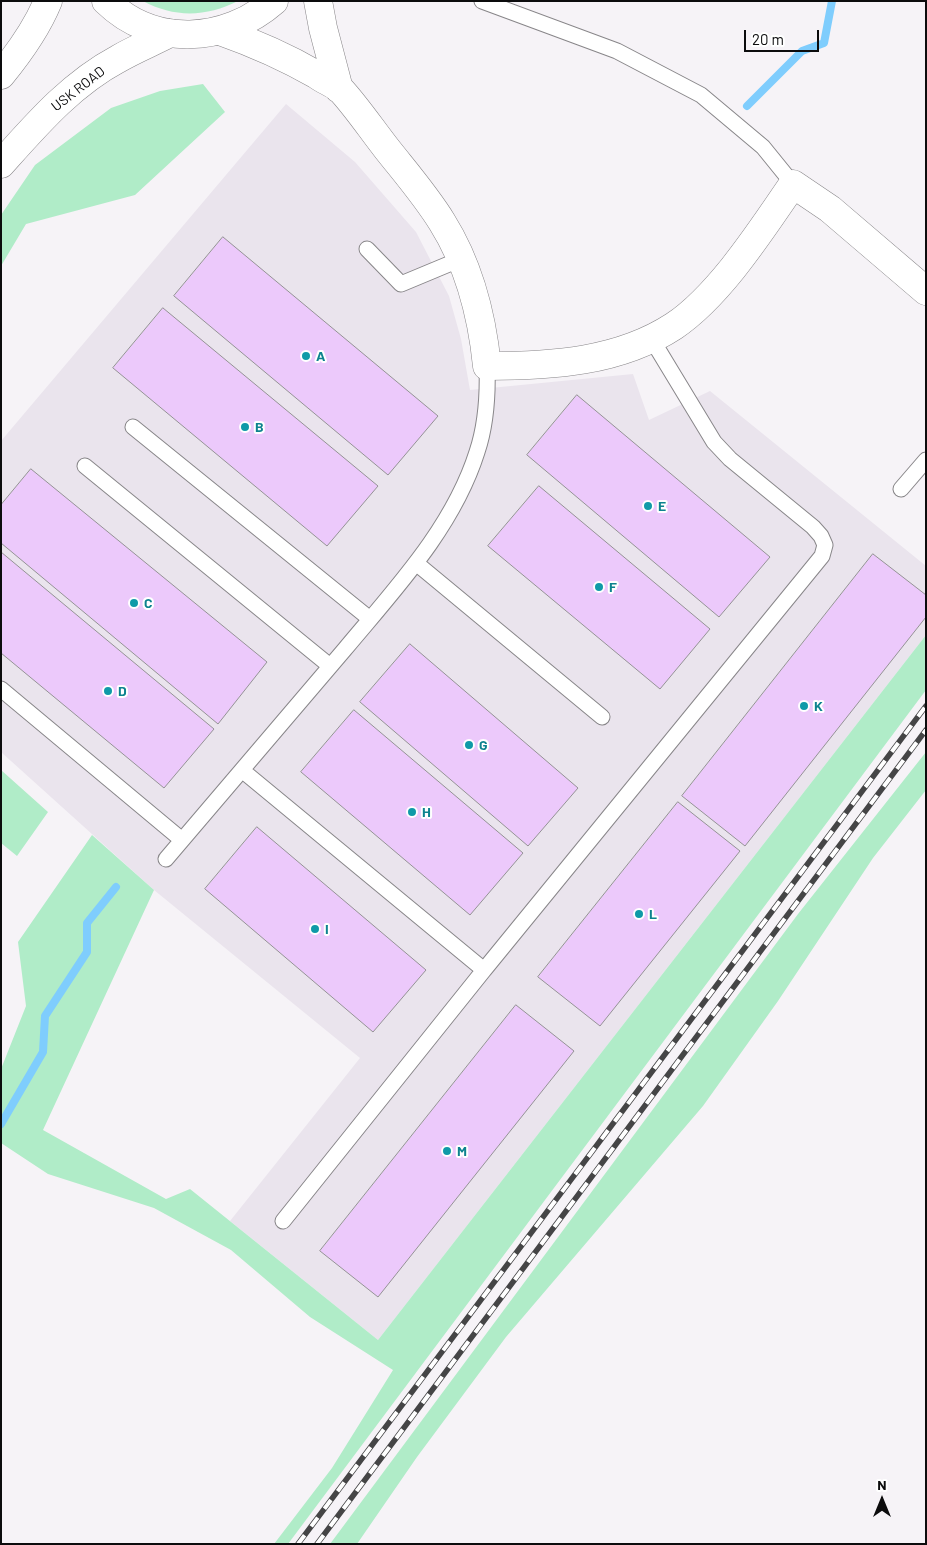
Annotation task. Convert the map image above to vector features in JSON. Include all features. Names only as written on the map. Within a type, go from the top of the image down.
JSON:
[{"type":"main road","points":[[1,75],[28,38],[48,1]]},
{"type":"main road","points":[[106,1],[130,19],[150,28],[170,33],[196,35],[220,31],[242,23],[274,1]]},
{"type":"main road","points":[[318,1],[339,88]]},
{"type":"main road","points":[[220,31],[262,46],[339,88],[429,202],[442,222],[461,259],[478,310],[487,366],[528,366],[583,361],[612,354],[651,338],[674,325],[693,310],[715,288],[736,263],[793,184],[830,209],[926,291]]},
{"type":"main road","name":"USK ROAD","points":[[1,164],[36,125],[73,90],[117,59],[170,33]]},
{"type":"lane","points":[[482,1],[617,51],[701,95],[762,147],[793,184]]},
{"type":"lane","points":[[368,250],[401,284],[461,259]]},
{"type":"lane","points":[[283,1221],[484,970],[822,556],[825,545],[821,536],[813,527],[730,458],[714,442],[651,338]]},
{"type":"lane","points":[[166,859],[370,619],[416,563],[440,530],[456,501],[478,452],[488,397],[487,366]]},
{"type":"lane","points":[[133,427],[370,619]]},
{"type":"lane","points":[[901,489],[926,460]]},
{"type":"lane","points":[[85,466],[330,666]]},
{"type":"lane","points":[[416,563],[602,717]]},
{"type":"lane","points":[[1,689],[182,840]]},
{"type":"lane","points":[[243,770],[484,970]]},
{"type":"shaded area","points":[[286,104],[355,162],[416,232],[449,296],[461,339],[470,390],[633,374],[649,420],[710,391],[926,566],[926,635],[378,1340],[230,1221],[360,1058],[154,890],[1,752],[1,441]]},
{"type":"green space","points":[[143,1],[238,1],[202,13],[179,13],[155,7]]},
{"type":"green space","points":[[203,84],[225,112],[135,195],[26,224],[1,266],[1,215],[35,165],[111,108],[160,91]]},
{"type":"green space","points":[[926,635],[926,690],[288,1544],[274,1544],[332,1468],[393,1370],[310,1317],[231,1250],[154,1208],[48,1174],[1,1143],[1,1069],[26,1006],[18,942],[92,835],[154,890],[43,1130],[166,1199],[190,1189],[378,1340]]},
{"type":"green space","points":[[926,752],[926,790],[873,858],[778,1001],[703,1106],[506,1337],[417,1457],[357,1544],[330,1544],[798,914]]},
{"type":"green space","points":[[1,770],[48,812],[17,856],[1,843]]},
{"type":"building","name":"A","points":[[223,237],[438,416],[388,475],[174,296]]},
{"type":"building","name":"B","points":[[163,308],[378,486],[327,546],[113,368]]},
{"type":"building","name":"E","points":[[577,395],[770,557],[719,617],[527,455]]},
{"type":"building","name":"C","points":[[31,469],[267,662],[218,724],[1,543],[1,505]]},
{"type":"building","name":"F","points":[[539,486],[710,629],[660,689],[488,546]]},
{"type":"building","name":"D","points":[[1,552],[214,729],[164,788],[1,653]]},
{"type":"building","name":"K","points":[[873,554],[926,595],[926,617],[745,846],[682,796]]},
{"type":"building","name":"G","points":[[410,644],[578,788],[528,846],[360,702]]},
{"type":"building","name":"H","points":[[354,710],[523,853],[470,915],[301,772]]},
{"type":"building","name":"L","points":[[678,802],[740,851],[600,1026],[538,977]]},
{"type":"building","name":"I","points":[[257,827],[426,970],[373,1032],[205,889]]},
{"type":"building","name":"M","points":[[516,1005],[574,1051],[378,1297],[320,1251]]},
{"type":"waterway","points":[[747,106],[802,51],[824,43],[832,1]]},
{"type":"waterway","points":[[1,1124],[43,1052],[45,1016],[87,952],[87,923],[116,887]]},
{"type":"railway","points":[[298,1544],[926,706]]},
{"type":"railway","points":[[317,1544],[926,730]]},
{"type":"place","name":"A","points":[[306,356]]},
{"type":"place","name":"B","points":[[245,427]]},
{"type":"place","name":"E","points":[[648,506]]},
{"type":"place","name":"F","points":[[599,587]]},
{"type":"place","name":"C","points":[[134,603]]},
{"type":"place","name":"D","points":[[108,691]]},
{"type":"place","name":"K","points":[[804,706]]},
{"type":"place","name":"G","points":[[469,745]]},
{"type":"place","name":"H","points":[[412,812]]},
{"type":"place","name":"L","points":[[639,914]]},
{"type":"place","name":"I","points":[[315,929]]},
{"type":"place","name":"M","points":[[447,1151]]}]
